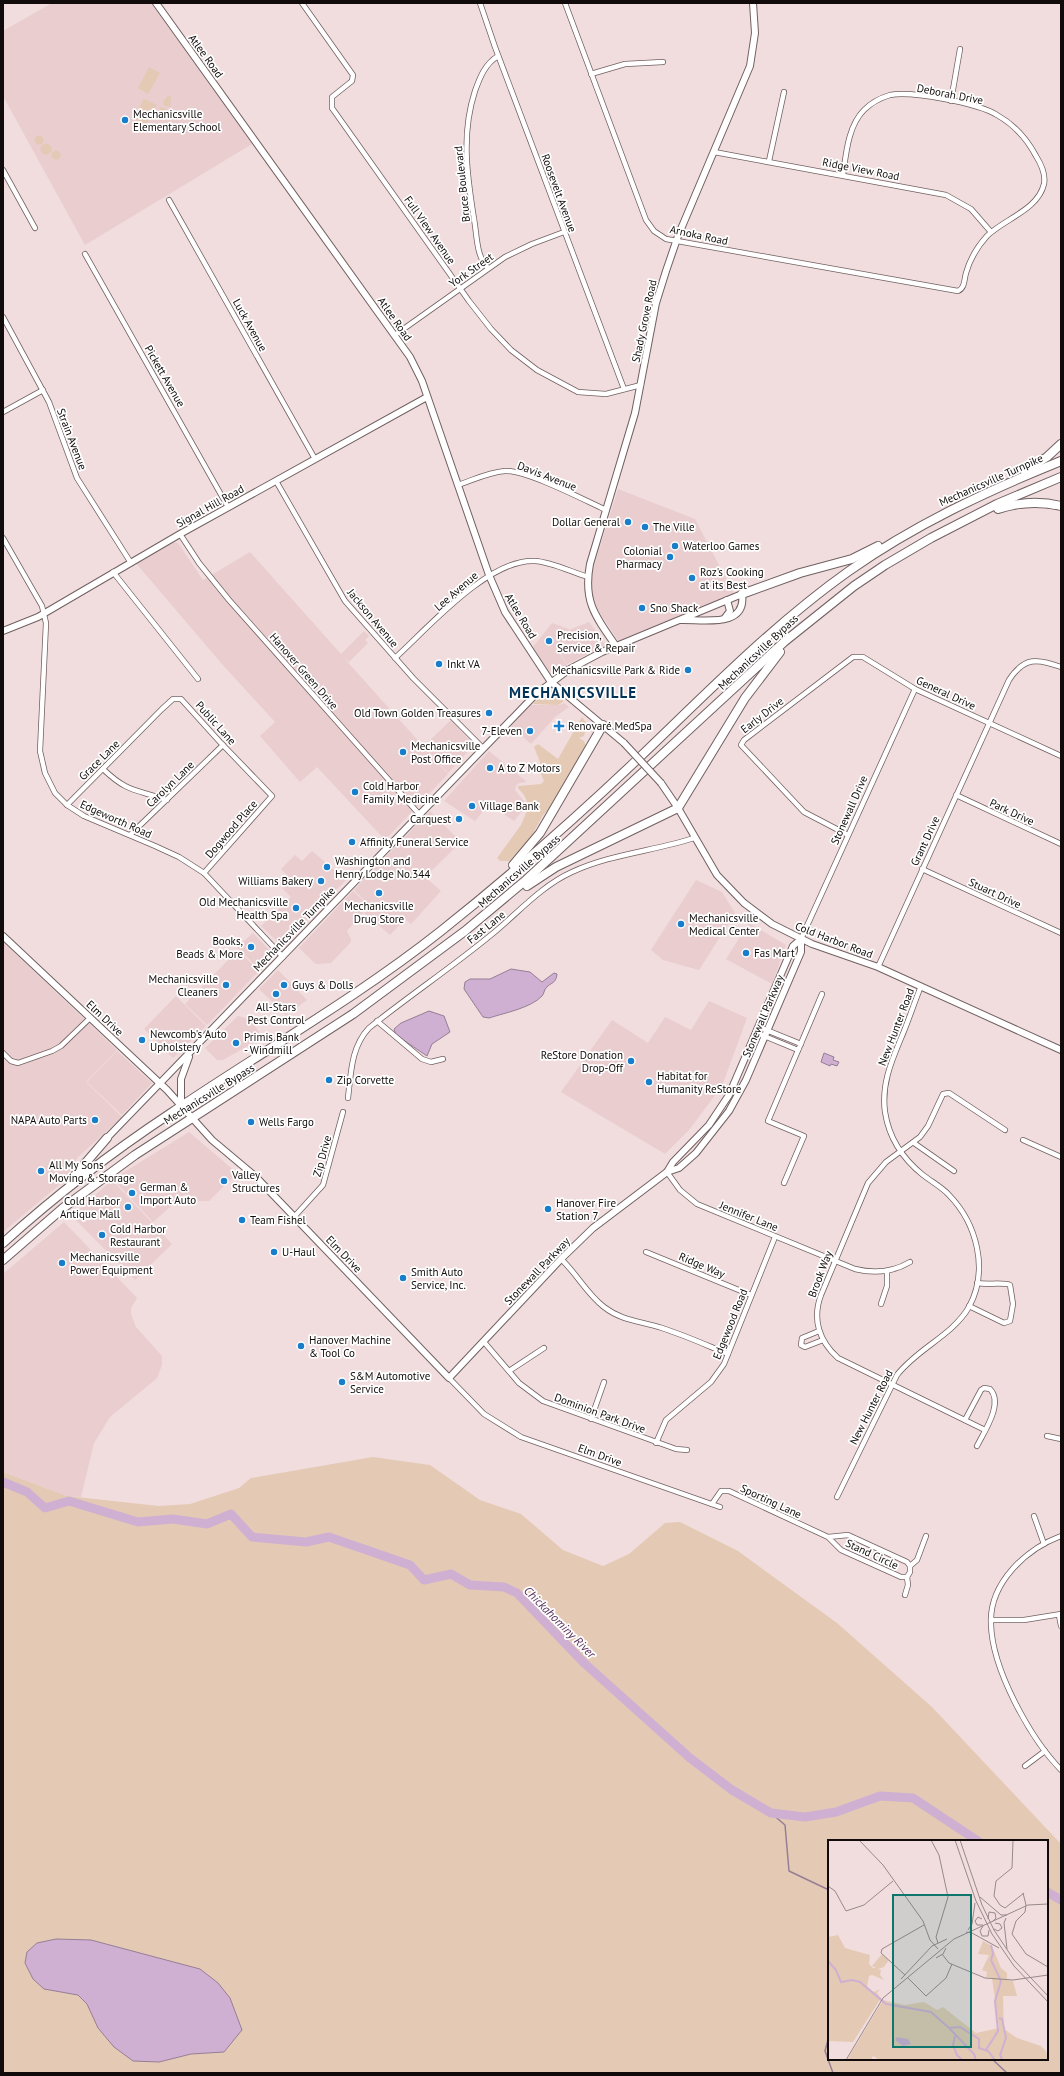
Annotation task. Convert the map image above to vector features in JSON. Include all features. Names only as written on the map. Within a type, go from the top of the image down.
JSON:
[{"type":"highway","points":[[954,508],[1032,467],[1047,457],[1061,444]]},
{"type":"highway","name":"Mechanicsville Turnpike","points":[[931,520],[954,508],[1061,461]]},
{"type":"highway","name":"Mechanicsville Bypass","points":[[3,1260],[63,1208],[135,1154],[353,1014],[465,931],[526,880],[779,646],[839,597],[900,555],[965,520],[1061,477]]},
{"type":"highway","points":[[900,555],[1008,506],[1033,502],[1061,506]]},
{"type":"highway","points":[[742,594],[800,573],[852,559],[931,520]]},
{"type":"highway","name":"Mechanicsville Bypass","points":[[52,1200],[126,1144],[181,1106],[362,989],[468,909],[536,852],[802,606],[873,555],[931,520]]},
{"type":"highway","points":[[465,931],[556,867],[678,808],[745,698],[771,662],[839,597]]},
{"type":"highway","points":[[468,909],[519,860],[535,840],[603,725]]},
{"type":"highway","points":[[3,1243],[52,1200],[107,1138]]},
{"type":"main road","name":"Atlee Road","points":[[156,3],[395,335],[416,368],[489,575],[505,612],[551,682]]},
{"type":"main road","name":"Shady Grove Road","points":[[616,646],[592,610],[588,596],[588,577],[606,510],[626,446],[641,385],[656,303],[676,242],[745,79],[753,54],[755,33],[753,3]]},
{"type":"main road","name":"Signal Hill Road","points":[[3,631],[45,613],[180,534],[427,397]]},
{"type":"main road","name":"Mechanicsville Turnpike","points":[[107,1138],[283,957],[525,703],[551,682],[585,660],[742,594]]},
{"type":"main road","points":[[680,620],[723,620],[732,618],[739,612],[743,602],[742,594]]},
{"type":"main road","points":[[723,620],[730,611],[727,600]]},
{"type":"main road","name":"Cold Harbor Road","points":[[551,682],[624,743],[661,783],[678,808],[694,838],[717,875],[729,889],[772,924],[801,940],[878,967],[1061,1050]]},
{"type":"main road","name":"Elm Drive","points":[[3,936],[160,1084],[212,1140],[256,1177],[449,1378]]},
{"type":"main road","name":"Stonewall Parkway","points":[[667,1172],[673,1162],[698,1139],[719,1112],[737,1079],[793,946],[801,940]]},
{"type":"main road","name":"Stonewall Parkway","points":[[449,1378],[560,1259],[606,1218],[667,1172],[679,1168],[696,1153],[718,1127],[738,1098],[801,952],[801,940]]},
{"type":"main road","points":[[181,1106],[181,1079],[190,1053]]},
{"type":"street","name":"Full View Avenue","points":[[302,3],[353,75],[352,82],[332,97],[332,108],[460,288],[499,338],[537,370],[571,389],[588,394],[606,394],[641,385]]},
{"type":"street","name":"Roosevelt Avenue","points":[[480,3],[498,56],[624,389]]},
{"type":"street","name":"Arnoka Road","points":[[565,3],[646,220],[658,234],[676,242],[948,290],[960,290]]},
{"type":"street","points":[[952,101],[960,49]]},
{"type":"street","name":"Bruce Boulevard","points":[[488,268],[483,262],[477,239],[467,170],[466,139],[470,106],[478,83],[486,67],[498,56]]},
{"type":"street","points":[[591,74],[625,64],[663,62]]},
{"type":"street","points":[[769,161],[784,92]]},
{"type":"street","name":"Deborah Drive","points":[[843,176],[854,125],[859,116],[871,104],[883,98],[899,94],[952,101],[991,112],[1007,122],[1029,144],[1043,170],[1044,183],[1035,201],[991,232],[971,259],[964,286],[960,290]]},
{"type":"street","name":"Ridge View Road","points":[[714,152],[769,161],[950,196],[971,209],[991,232]]},
{"type":"street","points":[[3,170],[35,228]]},
{"type":"street","name":"Luck Avenue","points":[[169,200],[315,459]]},
{"type":"street","name":"York Street","points":[[395,335],[488,268],[515,251],[564,232]]},
{"type":"street","name":"Pickett Avenue","points":[[85,254],[228,507]]},
{"type":"street","name":"Strain Avenue","points":[[3,317],[43,390],[77,478],[131,563]]},
{"type":"street","points":[[3,412],[43,390]]},
{"type":"street","name":"Davis Avenue","points":[[458,485],[494,473],[510,471],[528,476],[606,510]]},
{"type":"street","name":"Jackson Avenue","points":[[276,481],[336,588],[359,619],[483,748]]},
{"type":"street","name":"Hanover Green Drive","points":[[180,534],[198,563],[229,600],[419,814]]},
{"type":"street","name":"Edgeworth Road","points":[[3,538],[45,613],[46,651],[40,752],[50,786],[66,805],[84,816],[178,857],[204,873],[283,957]]},
{"type":"street","name":"Lee Avenue","points":[[395,658],[474,585],[489,575],[517,564],[534,561],[588,577]]},
{"type":"street","points":[[114,572],[198,680]]},
{"type":"street","name":"General Drive","points":[[830,673],[846,661],[860,656],[867,658],[915,689],[1061,756]]},
{"type":"street","name":"Grant Drive","points":[[878,967],[1009,680],[1018,668],[1028,662],[1040,660],[1061,667]]},
{"type":"street","name":"Early Drive","points":[[830,673],[742,742],[742,748],[804,812],[848,835]]},
{"type":"street","name":"Stonewall Drive","points":[[801,940],[915,689]]},
{"type":"street","name":"Public Lane","points":[[144,727],[173,699],[179,698],[272,796]]},
{"type":"street","name":"Grace Lane","points":[[66,805],[144,727]]},
{"type":"street","name":"Carolyn Lane","points":[[130,835],[186,783],[223,745]]},
{"type":"street","points":[[103,769],[123,786],[142,794],[167,800]]},
{"type":"street","name":"Park Drive","points":[[956,795],[1061,844]]},
{"type":"street","name":"Dogwood Place","points":[[204,873],[272,796]]},
{"type":"street","name":"Fast Lane","points":[[348,1098],[357,1045],[363,1034],[377,1021],[491,935],[556,881],[576,870],[605,859],[665,847],[694,838]]},
{"type":"street","name":"Stuart Drive","points":[[922,869],[1061,933]]},
{"type":"street","name":"New Hunter Road","points":[[837,1497],[891,1384],[910,1360],[950,1330],[969,1306],[977,1283],[978,1253],[973,1231],[964,1214],[949,1194],[914,1168],[900,1151],[887,1122],[884,1089],[889,1067],[921,986]]},
{"type":"street","points":[[784,1184],[804,1136],[768,1121],[822,994]]},
{"type":"street","points":[[3,1053],[11,1061],[18,1063],[52,1051],[61,1046],[90,1018]]},
{"type":"street","points":[[377,1021],[422,1059],[431,1062],[443,1059]]},
{"type":"street","points":[[760,1027],[766,1033],[798,1050]]},
{"type":"street","points":[[757,1033],[766,1033],[801,1044]]},
{"type":"street","points":[[954,1171],[914,1143],[928,1126],[942,1095],[946,1093],[1005,1130]]},
{"type":"street","name":"Zip Drive","points":[[294,1217],[323,1186],[343,1112]]},
{"type":"street","points":[[1023,1140],[1061,1157]]},
{"type":"street","name":"Brook Way","points":[[914,1143],[900,1151],[886,1162],[868,1183],[818,1302],[817,1321],[819,1331],[823,1340],[838,1358],[984,1430]]},
{"type":"street","name":"Jennifer Lane","points":[[667,1172],[680,1190],[697,1204],[862,1271],[887,1271]]},
{"type":"street","name":"Edgewood Road","points":[[656,1443],[666,1420],[711,1382],[724,1364],[776,1236]]},
{"type":"street","name":"Ridge Way","points":[[646,1252],[752,1295]]},
{"type":"street","points":[[560,1259],[574,1273],[595,1299],[611,1312],[629,1321],[663,1328],[728,1354]]},
{"type":"street","points":[[881,1304],[887,1286],[887,1271],[910,1262]]},
{"type":"street","points":[[969,1306],[1004,1323],[1010,1321],[1013,1304],[1010,1285],[1007,1283],[990,1285],[977,1283]]},
{"type":"street","points":[[819,1331],[802,1338],[801,1345],[805,1347],[823,1340]]},
{"type":"street","name":"Dominion Park Drive","points":[[484,1342],[525,1389],[542,1402],[656,1443],[676,1449],[687,1450]]},
{"type":"street","points":[[510,1371],[544,1348]]},
{"type":"street","name":"Elm Drive","points":[[449,1378],[484,1414],[506,1430],[521,1437],[720,1507]]},
{"type":"street","points":[[591,1419],[604,1382]]},
{"type":"street","points":[[965,1420],[981,1390],[984,1388],[990,1389],[995,1396],[995,1404],[977,1446]]},
{"type":"street","points":[[1047,1436],[1061,1439]]},
{"type":"street","name":"Sporting Lane","points":[[712,1504],[720,1492],[726,1490],[828,1537]]},
{"type":"street","points":[[1034,1516],[1044,1544]]},
{"type":"street","name":"Stand Circle","points":[[848,1535],[907,1562],[910,1566],[910,1572],[907,1577],[901,1578],[841,1550],[828,1537],[848,1535]]},
{"type":"street","points":[[910,1566],[917,1560],[926,1536]]},
{"type":"street","points":[[1061,1536],[1044,1544],[1025,1556],[1010,1573],[995,1599],[991,1620],[994,1645],[1010,1690],[1026,1723],[1045,1751],[1061,1770]]},
{"type":"street","points":[[905,1596],[908,1585],[907,1577]]},
{"type":"street","points":[[991,1620],[1024,1620],[1060,1614],[1061,1626]]},
{"type":"street","points":[[1025,1766],[1045,1751]]},
{"type":"shaded area","name":"Mechanicsville Elementary School","points":[[52,3],[151,3],[252,144],[85,245],[3,96],[3,31]]},
{"type":"shaded area","points":[[149,67],[160,73],[148,94],[138,88]]},
{"type":"shaded area","points":[[168,96],[171,97],[170,107],[164,105],[163,102]]},
{"type":"shaded area","points":[[144,99],[157,105],[145,126],[133,119]]},
{"type":"shaded area","points":[[161,107],[167,109],[161,121],[155,117]]},
{"type":"shaded area","points":[[39,135],[44,140],[39,145],[34,140]]},
{"type":"shaded area","points":[[44,144],[48,144],[50,145],[50,153],[44,154],[41,151],[41,147]]},
{"type":"shaded area","points":[[56,150],[61,155],[56,160],[51,155]]},
{"type":"shaded area","points":[[618,489],[695,519],[734,594],[619,642],[592,601],[591,584],[592,572]]},
{"type":"shaded area","points":[[172,542],[178,543],[203,580],[250,552],[341,654],[364,631],[369,636],[365,640],[368,643],[349,662],[344,658],[448,774],[385,840],[317,767],[300,782],[260,736],[275,722],[221,663],[135,562]]},
{"type":"shaded area","points":[[589,622],[605,646],[567,664],[561,654],[569,630]]},
{"type":"shaded area","points":[[552,623],[569,629],[560,654],[567,665],[552,673],[548,671],[533,647]]},
{"type":"shaded area","points":[[548,690],[553,691],[563,700],[563,702],[558,705],[533,704],[544,692]]},
{"type":"shaded area","points":[[564,703],[569,707],[555,717],[531,744],[511,726],[530,705],[560,705]]},
{"type":"shaded area","points":[[582,717],[587,724],[584,736],[579,738],[584,741],[586,746],[551,807],[543,815],[531,837],[509,861],[500,861],[497,858],[521,825],[529,806],[518,786],[541,784],[544,781],[541,774],[540,762],[534,747],[538,744],[558,759]]},
{"type":"shaded area","points":[[451,720],[474,745],[448,773],[424,746]]},
{"type":"shaded area","points":[[489,751],[527,782],[519,783],[516,786],[515,790],[527,805],[514,821],[489,804],[475,821],[444,801]]},
{"type":"shaded area","points":[[430,811],[461,842],[425,877],[441,891],[411,924],[405,919],[390,935],[364,913],[370,906],[354,890]]},
{"type":"shaded area","points":[[312,851],[346,880],[281,945],[261,926],[291,897],[282,888],[291,879],[281,869],[295,855],[302,861]]},
{"type":"shaded area","points":[[696,880],[722,892],[735,913],[699,970],[663,960],[651,950]]},
{"type":"shaded area","points":[[353,891],[369,906],[347,931],[351,942],[331,963],[316,964],[299,948]]},
{"type":"shaded area","points":[[749,923],[786,945],[772,984],[726,959]]},
{"type":"shaded area","points":[[253,933],[274,955],[260,970],[237,947]]},
{"type":"shaded area","points":[[3,942],[117,1050],[86,1082],[122,1117],[78,1157],[65,1180],[3,1232]]},
{"type":"shaded area","points":[[238,950],[259,971],[207,1025],[185,1004]]},
{"type":"shaded area","points":[[511,969],[530,972],[542,982],[554,973],[557,974],[556,980],[546,988],[542,996],[531,1004],[517,1010],[489,1018],[483,1017],[464,989],[465,982],[470,979],[490,979]]},
{"type":"shaded area","points":[[278,970],[307,1000],[286,1015],[259,989]]},
{"type":"shaded area","points":[[176,996],[206,1026],[173,1058],[144,1029]]},
{"type":"shaded area","points":[[709,1001],[747,1018],[722,1086],[689,1130],[665,1154],[561,1092],[612,1020],[648,1043],[665,1017],[691,1030]]},
{"type":"shaded area","points":[[429,1011],[444,1016],[450,1032],[432,1044],[427,1056],[396,1035],[394,1029],[401,1023]]},
{"type":"shaded area","points":[[238,1016],[246,1018],[255,1026],[259,1032],[258,1040],[223,1060],[217,1060],[205,1048]]},
{"type":"shaded area","points":[[117,1051],[152,1083],[122,1115],[87,1082]]},
{"type":"shaded area","points":[[824,1053],[834,1057],[833,1060],[839,1062],[837,1066],[831,1064],[830,1066],[821,1062]]},
{"type":"shaded area","points":[[189,1132],[237,1173],[209,1201],[193,1201],[185,1194],[153,1222],[113,1179]]},
{"type":"shaded area","points":[[112,1180],[172,1244],[135,1280],[72,1216]]},
{"type":"shaded area","points":[[64,1222],[137,1298],[131,1308],[131,1314],[136,1327],[162,1356],[162,1365],[157,1378],[110,1417],[94,1443],[81,1497],[67,1496],[3,1472],[3,1274]]},
{"type":"shaded area","points":[[373,1457],[430,1465],[480,1500],[521,1514],[563,1550],[603,1566],[629,1554],[665,1523],[680,1522],[738,1551],[837,1623],[932,1707],[1061,1844],[1061,2073],[3,2073],[3,1472],[67,1496],[159,1506],[190,1504],[239,1488],[251,1478]]},
{"type":"shaded area","points":[[56,1939],[91,1940],[200,1969],[218,1983],[230,1998],[242,2030],[224,2052],[191,2054],[159,2062],[133,2061],[114,2047],[98,2028],[87,2004],[78,1995],[44,1989],[33,1979],[25,1963],[27,1952],[37,1943]]},
{"type":"waterway","name":"Chickahominy River","points":[[3,1482],[27,1492],[45,1508],[69,1501],[138,1522],[173,1519],[207,1524],[231,1514],[252,1537],[306,1542],[329,1537],[410,1565],[424,1580],[451,1574],[470,1585],[504,1587],[517,1593],[583,1662],[690,1758],[732,1790],[771,1813],[805,1817],[836,1812],[880,1796],[913,1798],[976,1840]]},
{"type":"waterway","points":[[771,1813],[785,1825],[789,1871],[828,1890]]},
{"type":"waterway","name":"Chickahominy River","points":[[1048,1893],[1061,1900]]},
{"type":"waterway","points":[[828,2040],[825,2051],[828,2059]]},
{"type":"waterway","points":[[828,2060],[833,2073]]},
{"type":"waterway","points":[[993,2060],[1007,2073]]},
{"type":"place","name":"Mechanicsville Elementary School","points":[[125,120]]},
{"type":"place","name":"Dollar General","points":[[628,522]]},
{"type":"place","name":"The Ville","points":[[645,527]]},
{"type":"place","name":"Waterloo Games","points":[[675,546]]},
{"type":"place","name":"Colonial Pharmacy","points":[[670,557]]},
{"type":"place","name":"Roz's Cooking at its Best","points":[[692,578]]},
{"type":"place","name":"Sno Shack","points":[[642,608]]},
{"type":"place","name":"Precision, Service & Repair","points":[[549,641]]},
{"type":"place","name":"Inkt VA","points":[[439,664]]},
{"type":"place","name":"Mechanicsville Park & Ride","points":[[688,670]]},
{"type":"place","name":"Old Town Golden Treasures","points":[[489,713]]},
{"type":"place","name":"Renovaré MedSpa","points":[[559,726]]},
{"type":"place","name":"7-Eleven","points":[[530,731]]},
{"type":"place","name":"Mechanicsville Post Office","points":[[403,752]]},
{"type":"place","name":"A to Z Motors","points":[[490,768]]},
{"type":"place","name":"Cold Harbor Family Medicine","points":[[355,792]]},
{"type":"place","name":"Village Bank","points":[[472,806]]},
{"type":"place","name":"Carquest","points":[[459,819]]},
{"type":"place","name":"Affinity Funeral Service","points":[[352,842]]},
{"type":"place","name":"Washington and Henry Lodge No.344","points":[[327,867]]},
{"type":"place","name":"Williams Bakery","points":[[321,881]]},
{"type":"place","name":"Mechanicsville Drug Store","points":[[379,893]]},
{"type":"place","name":"Old Mechanicsville Health Spa","points":[[296,908]]},
{"type":"place","name":"Mechanicsville Medical Center","points":[[681,924]]},
{"type":"place","name":"Books, Beads & More","points":[[251,947]]},
{"type":"place","name":"Fas Mart","points":[[746,953]]},
{"type":"place","name":"Mechanicsville Cleaners","points":[[226,985]]},
{"type":"place","name":"Guys & Dolls","points":[[284,985]]},
{"type":"place","name":"All-Stars Pest Control","points":[[276,994]]},
{"type":"place","name":"Newcomb's Auto Upholstery","points":[[142,1040]]},
{"type":"place","name":"Primis Bank - Windmill","points":[[236,1043]]},
{"type":"place","name":"ReStore Donation Drop-Off","points":[[631,1061]]},
{"type":"place","name":"Zip Corvette","points":[[329,1080]]},
{"type":"place","name":"Habitat for Humanity ReStore","points":[[649,1082]]},
{"type":"place","name":"NAPA Auto Parts","points":[[95,1120]]},
{"type":"place","name":"Wells Fargo","points":[[251,1122]]},
{"type":"place","name":"All My Sons Moving & Storage","points":[[41,1171]]},
{"type":"place","name":"Valley Structures","points":[[224,1181]]},
{"type":"place","name":"German & Import Auto","points":[[132,1193]]},
{"type":"place","name":"Cold Harbor Antique Mall","points":[[128,1207]]},
{"type":"place","name":"Hanover Fire Station 7","points":[[548,1209]]},
{"type":"place","name":"Team Fishel","points":[[242,1220]]},
{"type":"place","name":"Cold Harbor Restaurant","points":[[102,1235]]},
{"type":"place","name":"U-Haul","points":[[274,1252]]},
{"type":"place","name":"Mechanicsville Power Equipment","points":[[62,1263]]},
{"type":"place","name":"Smith Auto Service, Inc.","points":[[403,1278]]},
{"type":"place","name":"Hanover Machine & Tool Co","points":[[301,1346]]},
{"type":"place","name":"S&M Automotive Service","points":[[342,1382]]},
{"type":"district","name":"MECHANICSVILLE","points":[[573,692]]}]
